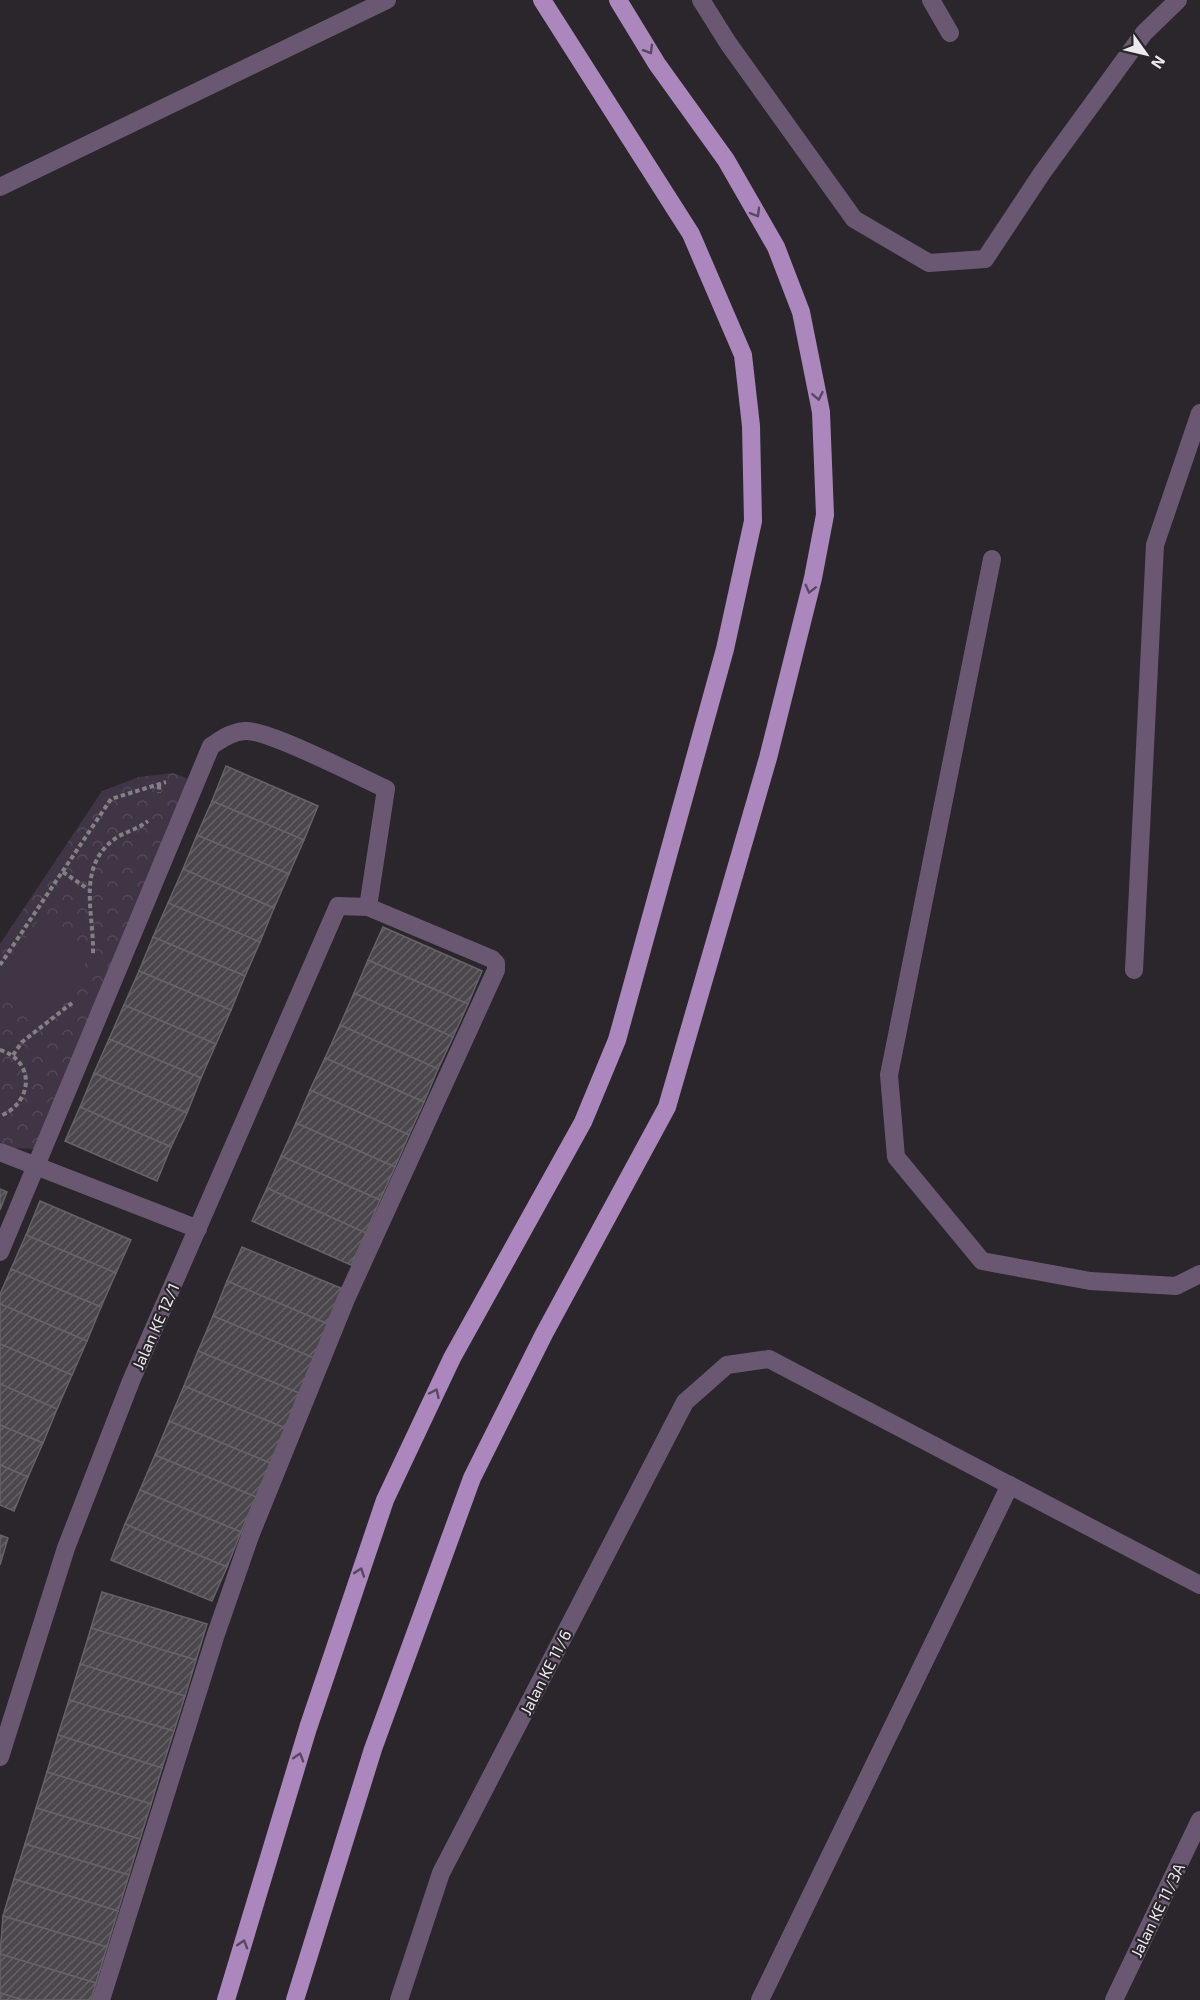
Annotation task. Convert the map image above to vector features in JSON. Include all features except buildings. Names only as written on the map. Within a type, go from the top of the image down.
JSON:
[{"type":"main road","points":[[226,2000],[308,1728],[385,1500],[452,1358],[583,1122],[617,1040],[725,649],[753,521],[752,426],[744,355],[691,234],[542,0]]},
{"type":"main road","points":[[295,2000],[373,1749],[472,1478],[544,1334],[667,1107],[768,758],[813,578],[825,515],[821,412],[801,312],[780,258],[726,160],[657,64],[618,0]]},
{"type":"street","points":[[0,187],[387,0]]},
{"type":"street","points":[[701,0],[728,43],[854,219],[930,263],[985,259],[1042,173],[1144,33],[1178,0]]},
{"type":"street","points":[[931,0],[950,33]]},
{"type":"street","points":[[1134,970],[1155,545],[1200,413]]},
{"type":"street","points":[[992,559],[890,1075],[896,1157],[982,1262],[1090,1281],[1176,1286],[1200,1275]]},
{"type":"street","points":[[0,1252],[212,746],[228,734],[246,730],[268,735],[386,789],[368,907],[492,959],[496,963],[496,970],[346,1299],[249,1536],[101,2000]]},
{"type":"street","name":"Jalan KE 12/1","points":[[0,1756],[66,1548],[131,1381],[338,906],[368,907]]},
{"type":"street","points":[[0,1152],[198,1229]]},
{"type":"street","name":"Jalan KE 11/6","points":[[399,2000],[446,1862],[685,1402],[727,1365],[770,1359],[1010,1485]]},
{"type":"street","points":[[760,2000],[1010,1485],[1200,1585]]},
{"type":"street","name":"Jalan KE 11/3A","points":[[1114,2000],[1200,1820]]},
{"type":"path","points":[[0,965],[111,799],[159,784],[176,782]]},
{"type":"path","points":[[159,784],[159,798]]},
{"type":"path","points":[[93,958],[88,889],[93,867],[103,850],[119,836],[152,819]]},
{"type":"path","points":[[63,872],[88,889]]},
{"type":"path","points":[[13,1055],[22,1042],[65,1010],[77,998]]},
{"type":"path","points":[[0,1050],[13,1055],[25,1073],[24,1094],[19,1104],[0,1116]]},
{"type":"green space","points":[[173,773],[189,779],[34,1149],[13,1148],[0,1142],[0,944],[102,791],[139,777]]},
{"type":"green space","points":[[41,917],[87,950],[82,973],[72,993],[57,1009],[37,1022],[0,997],[0,976]]}]
